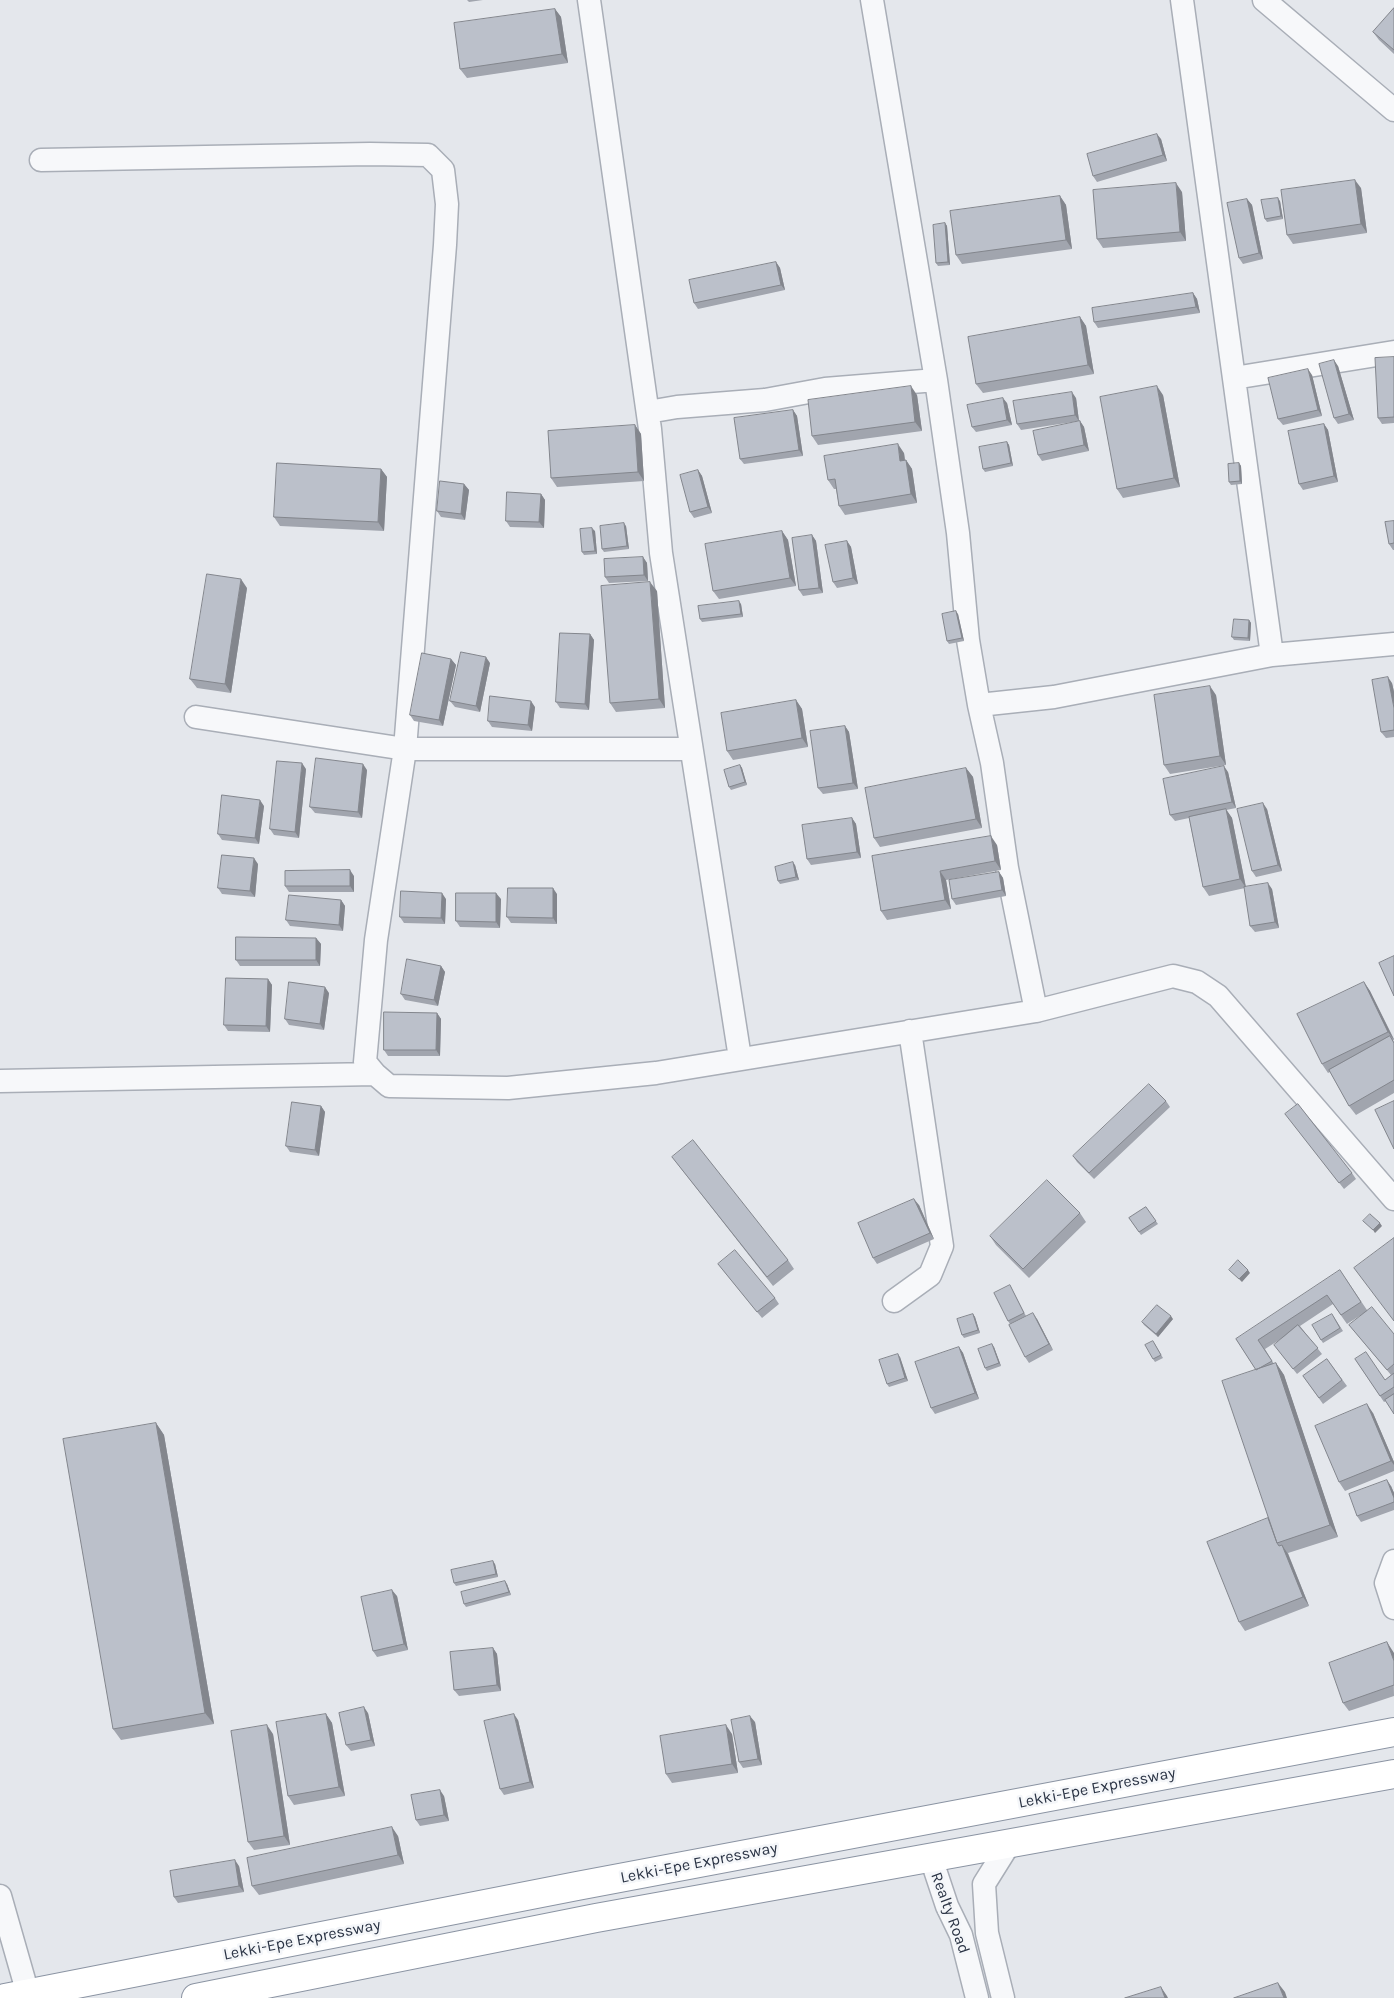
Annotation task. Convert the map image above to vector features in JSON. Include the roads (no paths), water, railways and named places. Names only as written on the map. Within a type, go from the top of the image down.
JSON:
[{"type":"highway","name":"Lekki-Epe Expressway","points":[[16,1996],[596,1882],[1394,1732]]},
{"type":"highway","points":[[196,1998],[596,1918],[1394,1774]]},
{"type":"street","points":[[589,0],[648,412],[661,554],[690,749],[740,1058]]},
{"type":"street","points":[[872,0],[936,380],[958,533],[968,640],[979,705],[992,763],[1008,868],[1036,1011]]},
{"type":"street","points":[[1182,0],[1272,655]]},
{"type":"street","points":[[1264,0],[1394,110]]},
{"type":"street","points":[[40,160],[360,154],[428,155],[443,170],[447,204],[445,245],[405,749],[374,959],[365,1062],[389,1086],[508,1088],[656,1073],[1036,1011],[1173,976],[1197,982],[1218,996],[1394,1199]]},
{"type":"street","points":[[1234,378],[1394,352]]},
{"type":"street","points":[[648,412],[677,407],[765,400],[824,389],[936,380]]},
{"type":"street","points":[[979,705],[1054,697],[1272,655],[1394,644]]},
{"type":"street","points":[[196,717],[405,749],[690,749]]},
{"type":"street","points":[[894,1301],[930,1276],[942,1246],[910,1031]]},
{"type":"street","points":[[0,1081],[375,1074]]},
{"type":"street","points":[[1394,1560],[1386,1583],[1394,1608]]},
{"type":"street","name":"Realty Road","points":[[1003,1998],[987,1933],[984,1884],[1009,1844]]},
{"type":"street","name":"Realty Road","points":[[931,1858],[947,1906],[961,1935],[977,1998]]},
{"type":"street","points":[[0,1896],[16,1996]]}]
